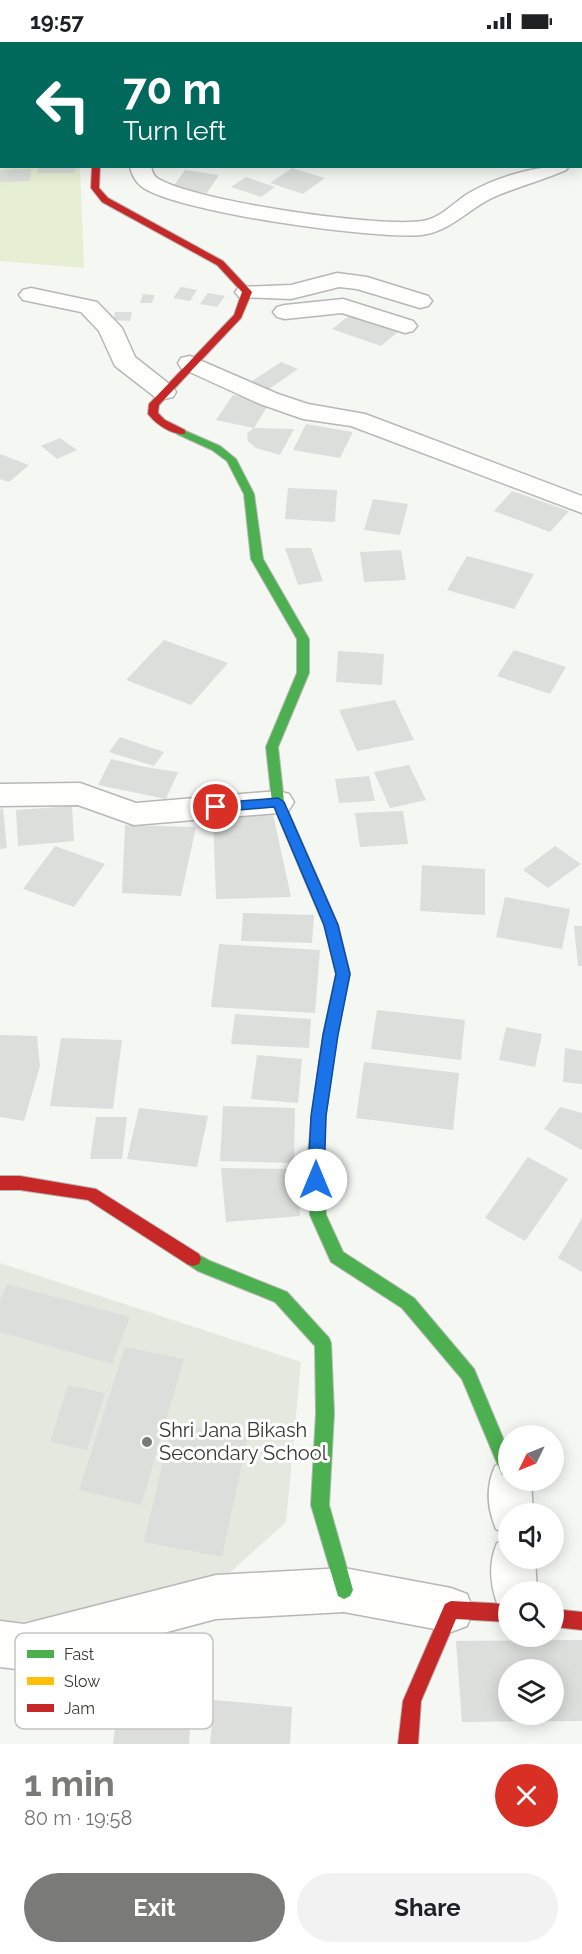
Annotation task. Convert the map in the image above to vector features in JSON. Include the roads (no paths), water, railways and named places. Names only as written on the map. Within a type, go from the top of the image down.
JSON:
[{"type":"street","points":[[96,168],[96,188],[105,200],[220,263],[247,292],[291,292],[314,288],[337,280],[359,282],[420,301]]},
{"type":"street","points":[[141,168],[149,182],[168,191],[202,201],[285,216],[379,226],[423,228],[450,218],[483,194],[554,168]]},
{"type":"street","points":[[247,292],[238,316],[164,392],[154,404],[153,414],[161,422],[216,447],[231,459],[240,472],[249,494],[257,559],[303,639],[303,673],[272,747],[278,802],[331,925],[343,974],[330,1035],[319,1116],[315,1163],[318,1215],[337,1257],[408,1303],[468,1374],[498,1445]]},
{"type":"street","points":[[31,295],[89,307],[110,328],[124,361],[164,392]]},
{"type":"street","points":[[238,316],[344,306],[405,326]]},
{"type":"street","points":[[190,363],[269,399],[303,411],[356,419],[582,505]]},
{"type":"street","points":[[0,795],[81,794],[134,814],[278,802]]},
{"type":"street","points":[[0,1183],[20,1183],[91,1194],[204,1266],[281,1297],[323,1343],[325,1413],[320,1505],[344,1590]]},
{"type":"street","points":[[78,1633],[216,1597],[344,1590],[451,1611],[498,1613]]},
{"type":"street","points":[[408,1744],[412,1701],[451,1611]]},
{"type":"street","points":[[564,1619],[582,1621]]},
{"type":"street","points":[[0,1644],[15,1646]]},
{"type":"place","name":"Shri Jana Bikash Secondary School","points":[[147,1442]]}]
